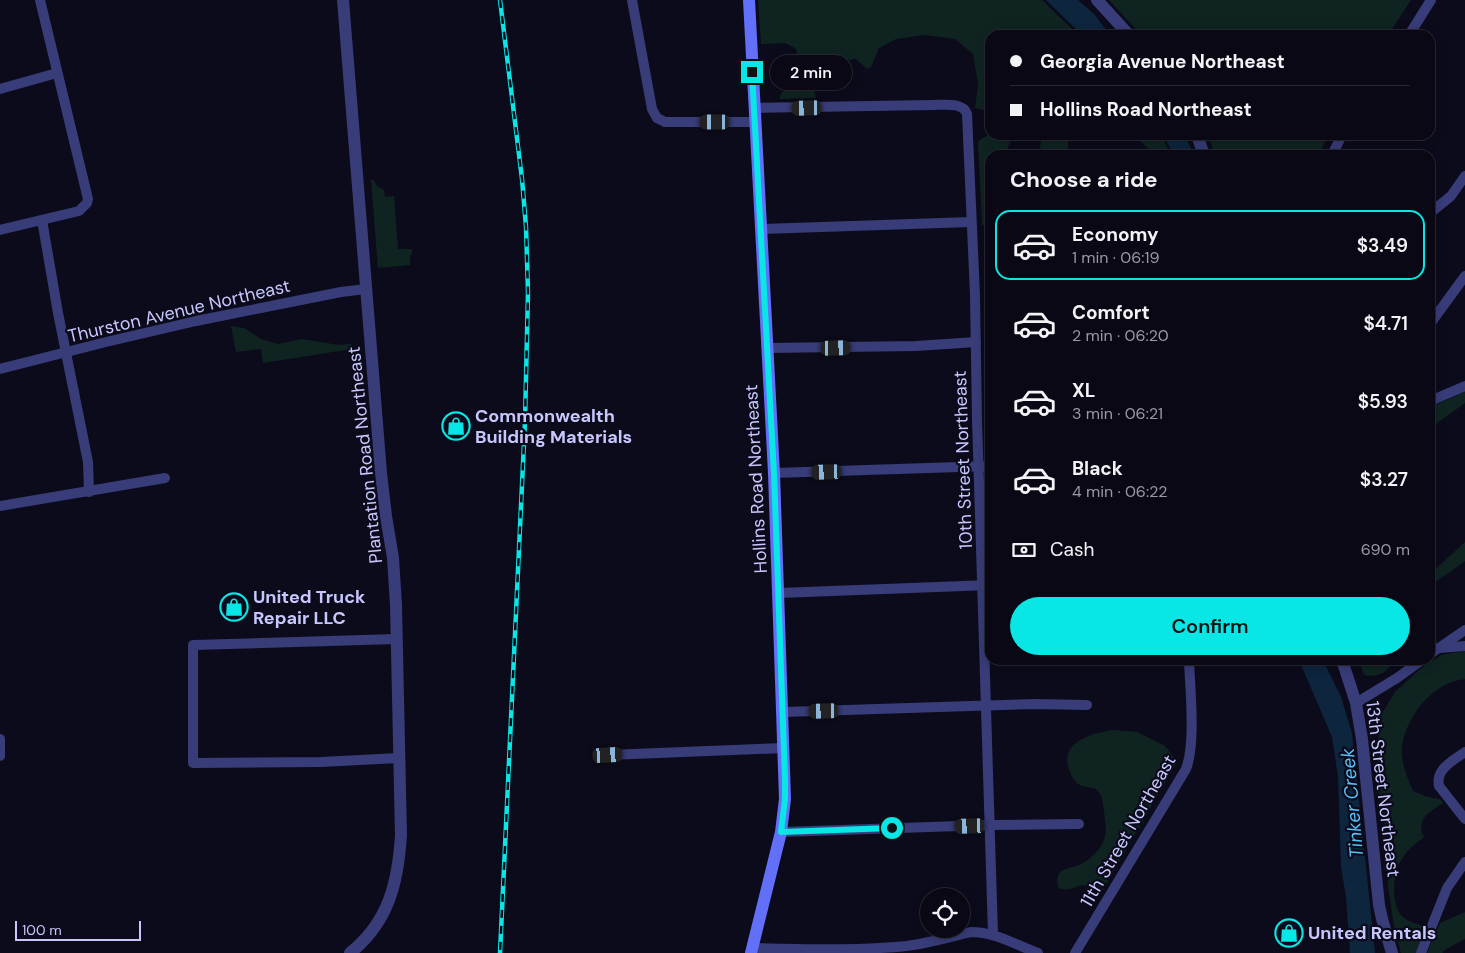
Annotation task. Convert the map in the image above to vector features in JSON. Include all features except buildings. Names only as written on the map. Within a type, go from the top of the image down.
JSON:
[{"type":"main road","name":"Hollins Road Northeast","points":[[749,0],[774,474],[785,799],[781,832],[752,951]]},
{"type":"street","points":[[0,230],[79,211],[87,203],[88,199],[40,0]]},
{"type":"street","name":"Plantation Road Northeast","points":[[344,0],[385,510],[393,558],[400,835],[396,879],[384,912],[356,951]]},
{"type":"street","points":[[632,0],[652,108],[657,118],[666,122],[755,122]]},
{"type":"street","points":[[1097,0],[1124,30]]},
{"type":"street","points":[[1412,30],[1431,0]]},
{"type":"street","points":[[0,89],[58,74]]},
{"type":"street","name":"10th Street Northeast","points":[[754,108],[934,105],[963,107],[967,114],[974,255],[979,466],[985,569]]},
{"type":"street","points":[[1435,209],[1451,196],[1465,176]]},
{"type":"street","points":[[42,220],[88,462],[89,492]]},
{"type":"street","points":[[761,229],[971,222]]},
{"type":"street","points":[[1435,317],[1465,276]]},
{"type":"street","name":"Thurston Avenue Northeast","points":[[0,369],[196,321],[341,292],[366,289]]},
{"type":"street","points":[[768,348],[916,346],[976,342]]},
{"type":"street","points":[[1435,399],[1465,386]]},
{"type":"street","points":[[774,474],[985,466]]},
{"type":"street","points":[[0,506],[166,478]]},
{"type":"street","points":[[779,593],[985,586]]},
{"type":"street","points":[[1435,650],[1465,630]]},
{"type":"street","points":[[396,639],[193,645],[193,764],[320,762],[398,758]]},
{"type":"street","points":[[1435,651],[1465,646]]},
{"type":"street","name":"10th Street Northeast","points":[[986,665],[993,934]]},
{"type":"street","name":"11th Street Northeast","points":[[1075,953],[1189,762],[1189,665]]},
{"type":"street","name":"13th Street Northeast","points":[[1344,665],[1356,703],[1363,749],[1379,905],[1392,953]]},
{"type":"street","points":[[1356,703],[1415,665]]},
{"type":"street","points":[[783,712],[1087,704]]},
{"type":"street","points":[[0,739],[0,756]]},
{"type":"street","points":[[608,755],[784,748]]},
{"type":"street","points":[[1465,752],[1440,772],[1438,782],[1439,786],[1465,818]]},
{"type":"street","points":[[781,832],[1079,824]]},
{"type":"street","points":[[1421,953],[1447,888],[1465,862]]},
{"type":"street","points":[[752,951],[890,947],[920,944],[972,932],[993,934],[1038,953]]},
{"type":"green space","points":[[758,0],[1042,0],[1073,30],[985,30],[985,110],[975,108],[978,84],[973,54],[955,39],[925,35],[896,39],[879,48],[871,67],[867,69],[856,59],[847,60],[837,68],[816,78],[814,88],[816,98],[779,99],[782,92],[796,83],[799,61],[796,49],[786,43],[761,44]]},
{"type":"green space","points":[[1109,0],[1411,0],[1391,30],[1136,30]]},
{"type":"green space","points":[[985,137],[985,140],[1011,140],[1007,150],[985,150],[985,226],[982,225],[978,141]]},
{"type":"green space","points":[[1041,140],[1068,140],[1069,150],[1042,150],[1040,147]]},
{"type":"green space","points":[[1139,140],[1164,140],[1168,150],[1150,150]]},
{"type":"green space","points":[[1210,140],[1326,140],[1321,150],[1213,150]]},
{"type":"green space","points":[[371,180],[374,180],[377,186],[384,190],[385,197],[394,196],[398,249],[412,249],[410,265],[378,268]]},
{"type":"green space","points":[[231,326],[244,328],[261,339],[278,344],[302,339],[339,345],[351,344],[352,349],[263,363],[261,349],[236,352]]},
{"type":"green space","points":[[1465,392],[1465,403],[1435,424],[1435,405]]},
{"type":"green space","points":[[1465,542],[1465,561],[1435,582],[1435,569]]},
{"type":"green space","points":[[1465,651],[1465,679],[1453,681],[1442,686],[1423,702],[1409,723],[1402,746],[1403,763],[1413,791],[1440,799],[1443,803],[1423,820],[1421,825],[1424,837],[1402,858],[1396,874],[1394,897],[1398,910],[1406,919],[1426,926],[1427,930],[1417,953],[1401,953],[1394,927],[1388,885],[1388,845],[1376,777],[1376,757],[1381,715],[1395,692],[1426,665],[1435,665],[1435,659],[1441,655]]},
{"type":"green space","points":[[1361,665],[1390,665],[1382,674],[1364,675]]},
{"type":"green space","points":[[1113,730],[1137,732],[1165,746],[1176,764],[1099,896],[1087,886],[1082,885],[1069,889],[1058,887],[1057,881],[1060,873],[1091,858],[1101,846],[1106,831],[1101,796],[1096,789],[1080,785],[1075,781],[1069,770],[1067,760],[1069,752],[1079,741]]},
{"type":"green space","points":[[1465,912],[1465,939],[1442,953],[1427,953],[1440,923]]},
{"type":"water","points":[[1046,0],[1078,0],[1094,14],[1106,30],[1077,30]]},
{"type":"water","points":[[1166,140],[1187,140],[1192,150],[1171,150]]},
{"type":"water","name":"Tinker Creek","points":[[1301,665],[1325,665],[1341,697],[1352,733],[1375,953],[1350,953],[1346,897],[1341,867],[1338,777],[1332,737]]},
{"type":"railway","points":[[500,0],[522,179],[528,292],[525,421],[500,953]]},
{"type":"place","name":"Commonwealth Building Materials","points":[[456,426]]},
{"type":"place","name":"United Truck Repair LLC","points":[[234,607]]},
{"type":"place","name":"United Rentals","points":[[1289,933]]},
{"type":"route","points":[[752,72],[777,532],[785,780],[781,832],[892,828]]}]
